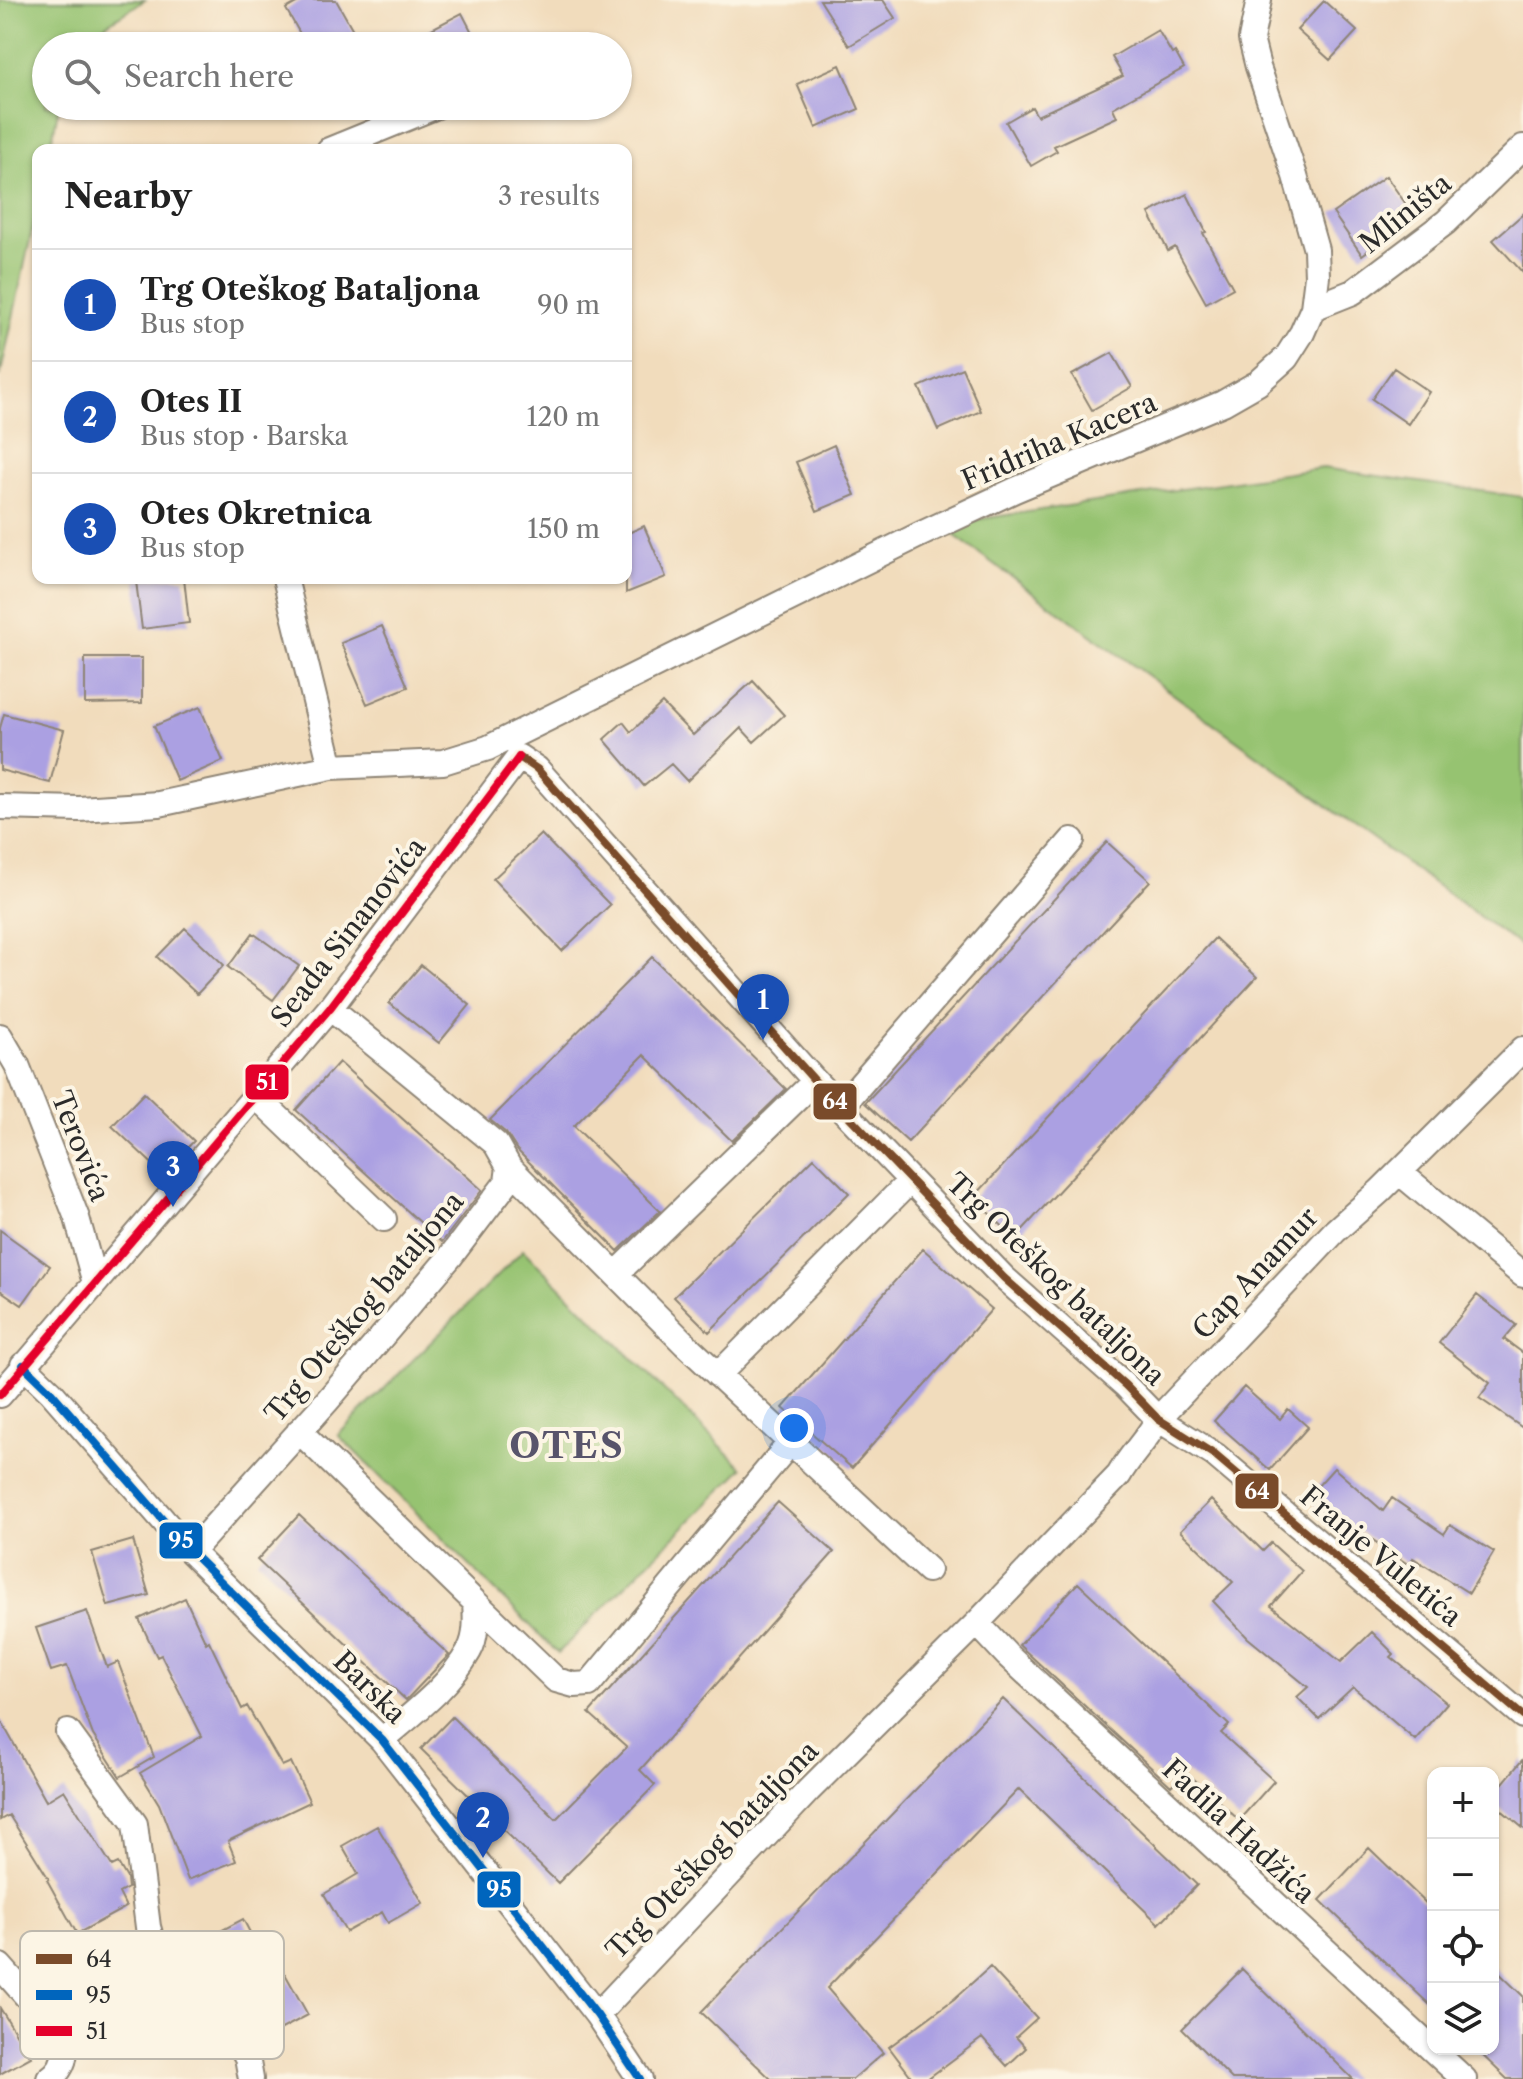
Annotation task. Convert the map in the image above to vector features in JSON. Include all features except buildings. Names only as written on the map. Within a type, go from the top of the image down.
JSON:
[{"type":"street","name":"Fridriha Kacera","points":[[0,807],[79,809],[159,804],[331,767],[443,762],[488,748],[518,746],[919,535],[1015,490],[1223,403],[1258,383],[1286,358],[1302,333],[1313,308],[1317,276],[1316,250],[1254,53],[1251,39],[1256,1]]},
{"type":"street","points":[[344,144],[403,120]]},
{"type":"street","name":"Mliništa","points":[[1313,308],[1353,292],[1446,222],[1523,147]]},
{"type":"street","points":[[286,584],[331,767]]},
{"type":"street","name":"Seada Sinanovića","points":[[0,1395],[330,1008],[518,746]]},
{"type":"street","name":"Trg Oteškog bataljona","points":[[518,746],[815,1081],[910,1181],[1004,1278],[1125,1385],[1158,1419],[1147,1439],[1129,1457],[1119,1475],[977,1623],[809,1790],[597,2015]]},
{"type":"street","points":[[841,1107],[1072,840]]},
{"type":"street","points":[[330,1008],[496,1144],[509,1167],[718,1375],[928,1570]]},
{"type":"street","name":"Terovića","points":[[0,1036],[17,1065],[72,1204],[95,1283]]},
{"type":"street","name":"Cap Anamur","points":[[1158,1419],[1335,1231],[1523,1049]]},
{"type":"street","points":[[616,1274],[815,1081]]},
{"type":"street","points":[[256,1096],[384,1219]]},
{"type":"street","name":"Trg Oteškog bataljona","points":[[191,1552],[460,1244],[507,1182],[509,1167]]},
{"type":"street","points":[[1399,1172],[1523,1275]]},
{"type":"street","points":[[718,1375],[910,1181]]},
{"type":"street","name":"Barska","points":[[23,1365],[51,1392],[191,1552],[382,1740],[597,2015],[640,2079]]},
{"type":"street","name":"Franje Vuletića","points":[[1158,1419],[1215,1455],[1523,1716]]},
{"type":"street","points":[[299,1431],[556,1680],[574,1685],[589,1684],[790,1443]]},
{"type":"street","points":[[382,1740],[439,1690],[470,1649],[476,1624],[475,1602]]},
{"type":"street","name":"Fadila Hadžića","points":[[977,1623],[1178,1816],[1464,2079]]},
{"type":"street","points":[[68,1732],[135,1824],[149,1931]]},
{"type":"street","points":[[0,1966],[20,1989]]},
{"type":"street","points":[[49,2079],[62,2068],[63,2059]]},
{"type":"street","points":[[247,2059],[251,2079]]},
{"type":"green space","points":[[0,0],[145,0],[94,32],[32,32],[32,120],[56,120],[51,144],[32,144],[32,230],[0,377]]},
{"type":"green space","points":[[1323,468],[1523,497],[1523,948],[940,525]]},
{"type":"green space","points":[[523,1250],[743,1468],[558,1653],[338,1435]]},
{"type":"transit line","name":"64","points":[[519,757],[537,769],[815,1081],[1004,1278],[1125,1385],[1158,1419],[1215,1455],[1523,1716]]},
{"type":"transit line","name":"51","points":[[0,1395],[330,1008],[519,757]]},
{"type":"transit line","name":"95","points":[[23,1365],[51,1392],[191,1552],[382,1740],[597,2015],[640,2079]]},
{"type":"place","name":"Trg Oteškog Bataljona","points":[[763,1040]]},
{"type":"place","name":"Otes Okretnica","points":[[173,1207]]},
{"type":"place","name":"Otes II","points":[[483,1858]]},
{"type":"district","name":"OTES","points":[[567,1445]]}]
